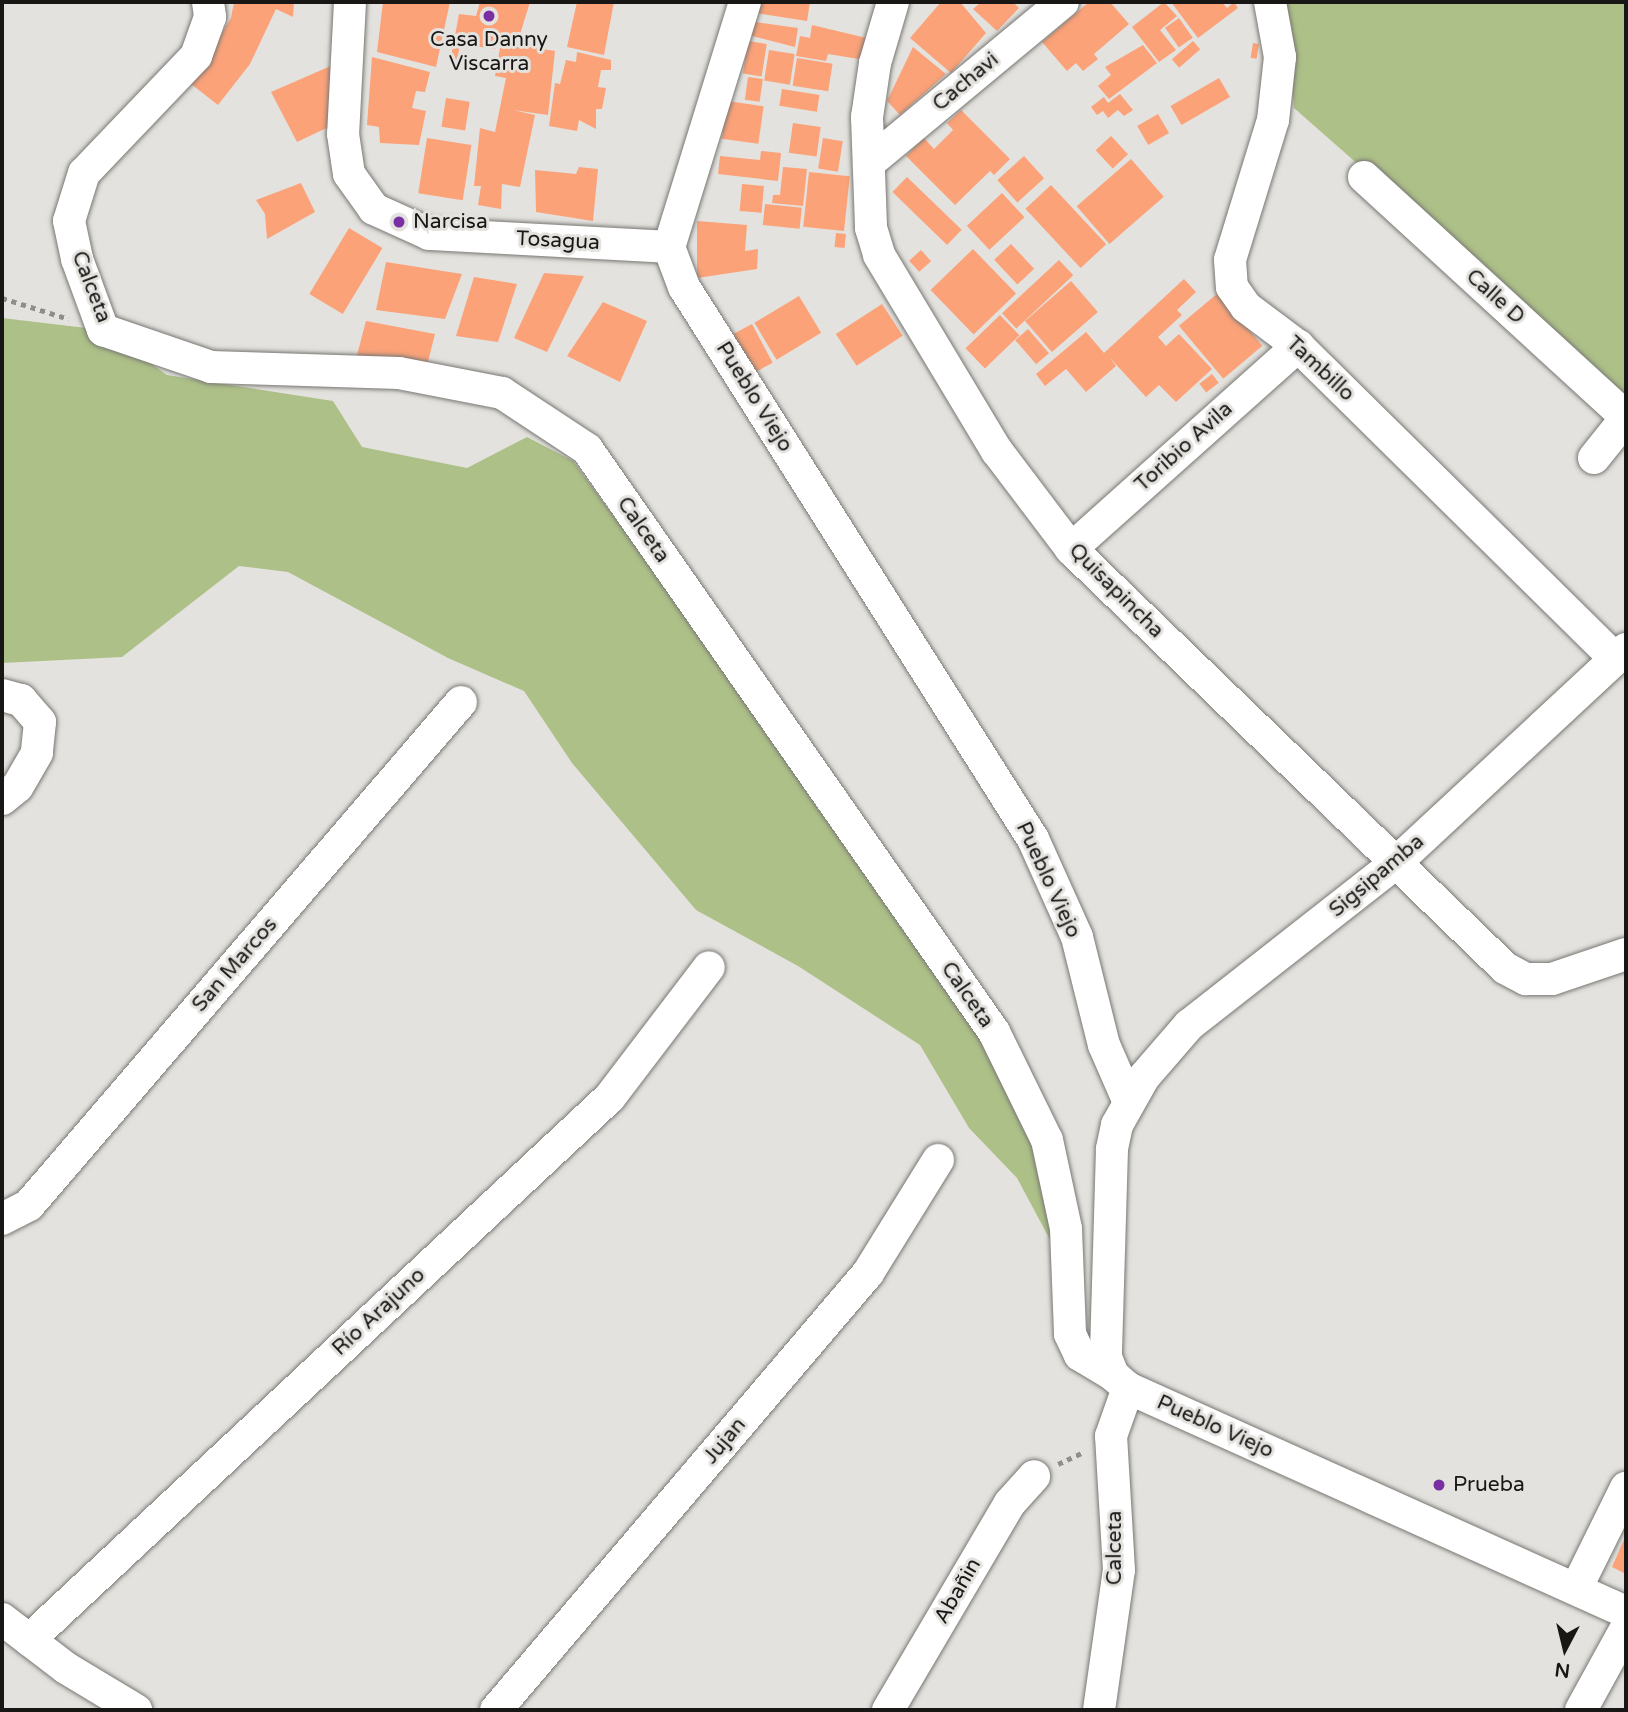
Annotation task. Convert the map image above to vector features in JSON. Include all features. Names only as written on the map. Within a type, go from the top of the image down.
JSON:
[{"type":"street","name":"Calceta","points":[[208,2],[210,17],[196,56],[83,173],[69,220],[77,259],[103,330],[211,367],[399,373],[502,393],[587,449],[994,1032],[1047,1140],[1066,1229],[1070,1334],[1080,1355],[1120,1381],[1111,1439],[1119,1570],[1099,1710]]},
{"type":"street","name":"Tosagua","points":[[350,2],[343,134],[349,174],[374,209],[429,234],[669,247]]},
{"type":"street","points":[[669,247],[745,2]]},
{"type":"street","name":"Quisapincha","points":[[893,2],[875,63],[867,117],[871,228],[879,255],[997,451],[1071,549],[1505,968],[1526,979],[1552,979],[1626,954]]},
{"type":"street","name":"Cachavi","points":[[869,163],[1063,2]]},
{"type":"street","name":"Tambillo","points":[[1270,2],[1280,57],[1273,120],[1230,260],[1232,287],[1246,307],[1298,346],[1621,654]]},
{"type":"street","name":"Calle D","points":[[1364,177],[1626,417]]},
{"type":"street","name":"Pueblo Viejo","points":[[669,247],[684,287],[1032,839],[1077,937],[1104,1045],[1128,1100]]},
{"type":"street","name":"Toribio Avila","points":[[1071,549],[1298,346]]},
{"type":"street","points":[[1594,458],[1626,417]]},
{"type":"street","name":"Sigsipamba","points":[[1128,1100],[1162,1053],[1189,1025],[1397,862],[1621,654]]},
{"type":"street","points":[[2,695],[21,701],[40,722],[37,753],[17,787],[2,799]]},
{"type":"street","name":"San Marcos","points":[[2,1219],[29,1205],[461,702]]},
{"type":"street","name":"Río Arajuno","points":[[29,1640],[610,1097],[709,967]]},
{"type":"street","points":[[1120,1381],[1106,1357],[1112,1149],[1128,1100]]},
{"type":"street","name":"Jujan","points":[[496,1710],[868,1273],[938,1160]]},
{"type":"street","name":"Pueblo Viejo","points":[[1120,1381],[1626,1612]]},
{"type":"street","name":"Abañin","points":[[888,1710],[1010,1503],[1034,1476]]},
{"type":"street","points":[[1576,1589],[1626,1488]]},
{"type":"street","points":[[2,1619],[29,1640],[136,1710]]},
{"type":"street","points":[[1581,1710],[1626,1628]]},
{"type":"path","points":[[2,298],[103,330]]},
{"type":"path","points":[[1034,1476],[1111,1439]]},
{"type":"green space","points":[[1285,2],[1626,2],[1626,400],[1294,108]]},
{"type":"green space","points":[[2,318],[103,330],[167,375],[333,401],[362,447],[467,468],[527,437],[573,461],[959,983],[1042,1135],[1055,1249],[1017,1178],[969,1128],[920,1045],[798,966],[696,910],[572,763],[524,691],[448,658],[288,572],[239,566],[122,657],[2,663]]},
{"type":"building","points":[[234,2],[294,2],[293,17],[276,9],[250,64],[218,105],[191,84],[231,18]]},
{"type":"building","points":[[383,2],[450,2],[436,67],[377,52]]},
{"type":"building","points":[[480,2],[530,2],[518,41],[497,41],[495,49],[460,44],[457,62],[450,62],[459,14],[476,16]]},
{"type":"building","points":[[577,2],[614,2],[604,55],[567,47]]},
{"type":"building","points":[[738,2],[810,2],[807,21],[736,10]]},
{"type":"building","points":[[941,2],[960,2],[986,33],[951,73],[910,38]]},
{"type":"building","points":[[981,2],[1013,2],[1019,8],[997,31],[973,9]]},
{"type":"building","points":[[1089,2],[1110,2],[1129,24],[1094,54],[1098,59],[1083,71],[1076,63],[1067,71],[1042,42]]},
{"type":"building","points":[[1164,2],[1177,16],[1160,30],[1176,50],[1159,62],[1132,27]]},
{"type":"building","points":[[1171,2],[1222,2],[1227,8],[1234,2],[1238,8],[1198,38]]},
{"type":"building","points":[[1179,18],[1193,38],[1179,47],[1165,28]]},
{"type":"building","points":[[741,20],[798,28],[795,47],[748,35]]},
{"type":"building","points":[[812,25],[875,40],[871,61],[828,54],[826,61],[796,56],[800,36],[810,38]]},
{"type":"building","points":[[748,41],[767,44],[762,77],[743,74]]},
{"type":"building","points":[[1193,41],[1200,49],[1179,68],[1172,59]]},
{"type":"building","points":[[501,42],[555,51],[548,115],[513,110],[535,115],[520,187],[502,184],[501,209],[478,205],[481,186],[474,186],[480,128],[495,132],[506,78],[495,76]]},
{"type":"building","points":[[1253,43],[1259,44],[1257,59],[1251,58]]},
{"type":"building","points":[[1143,45],[1157,63],[1109,99],[1098,86],[1111,75],[1105,67]]},
{"type":"building","points":[[913,47],[946,74],[900,115],[887,101]]},
{"type":"building","points":[[769,50],[795,54],[790,85],[764,81]]},
{"type":"building","points":[[577,52],[611,60],[611,70],[601,70],[598,87],[606,88],[602,109],[596,109],[596,129],[579,120],[577,131],[549,126],[555,83],[560,84],[566,60],[576,62]]},
{"type":"building","points":[[372,57],[430,72],[425,92],[416,91],[412,108],[426,111],[419,145],[380,143],[379,127],[367,125]]},
{"type":"building","points":[[797,58],[833,64],[828,91],[793,86]]},
{"type":"building","points":[[333,65],[335,124],[297,142],[271,92]]},
{"type":"building","points":[[748,77],[763,79],[760,102],[745,100]]},
{"type":"building","points":[[1219,78],[1230,97],[1182,125],[1171,106]]},
{"type":"building","points":[[782,89],[820,95],[817,112],[779,106]]},
{"type":"building","points":[[1120,94],[1133,110],[1124,116],[1118,110],[1108,118],[1103,111],[1097,115],[1091,107],[1104,97],[1108,103]]},
{"type":"building","points":[[446,98],[470,102],[465,130],[441,127]]},
{"type":"building","points":[[727,101],[764,106],[758,144],[722,139]]},
{"type":"building","points":[[961,110],[1010,159],[994,175],[990,171],[955,205],[906,156],[924,138],[934,149],[953,130],[947,123]]},
{"type":"building","points":[[1158,114],[1169,133],[1148,145],[1137,126]]},
{"type":"building","points":[[793,123],[821,127],[817,157],[789,153]]},
{"type":"building","points":[[1111,136],[1128,154],[1113,169],[1096,150]]},
{"type":"building","points":[[427,138],[471,145],[463,200],[418,193]]},
{"type":"building","points":[[823,138],[843,141],[838,172],[818,169]]},
{"type":"building","points":[[761,151],[781,153],[778,181],[718,174],[720,156],[760,160]]},
{"type":"building","points":[[1024,156],[1044,178],[1017,202],[997,180]]},
{"type":"building","points":[[1131,159],[1164,197],[1109,244],[1077,206]]},
{"type":"building","points":[[579,167],[598,169],[593,221],[536,212],[535,170],[576,174]]},
{"type":"building","points":[[783,167],[807,169],[803,206],[772,203],[773,195],[780,195]]},
{"type":"building","points":[[809,172],[850,176],[844,231],[803,227]]},
{"type":"building","points":[[907,177],[962,230],[947,245],[892,192]]},
{"type":"building","points":[[301,183],[315,212],[267,239],[265,214],[256,200]]},
{"type":"building","points":[[742,184],[764,186],[762,213],[740,211]]},
{"type":"building","points":[[1051,185],[1106,244],[1081,268],[1025,209]]},
{"type":"building","points":[[1002,193],[1025,217],[989,250],[967,226]]},
{"type":"building","points":[[765,204],[802,208],[800,229],[763,225]]},
{"type":"building","points":[[697,221],[747,225],[745,251],[758,249],[757,269],[697,278]]},
{"type":"building","points":[[349,228],[382,248],[343,314],[309,294]]},
{"type":"building","points":[[836,233],[846,234],[844,248],[835,247]]},
{"type":"building","points":[[1011,244],[1034,269],[1017,285],[994,260]]},
{"type":"building","points":[[973,249],[1016,294],[974,335],[931,290]]},
{"type":"building","points":[[921,250],[931,261],[919,272],[909,261]]},
{"type":"building","points":[[1059,260],[1073,275],[1016,329],[1002,313]]},
{"type":"building","points":[[386,262],[462,274],[445,319],[376,310]]},
{"type":"building","points":[[544,273],[584,276],[547,352],[514,338]]},
{"type":"building","points":[[474,277],[517,284],[498,342],[456,336]]},
{"type":"building","points":[[1184,279],[1196,292],[1177,310],[1182,315],[1158,337],[1166,346],[1179,334],[1212,369],[1176,402],[1159,385],[1146,397],[1110,358],[1116,366],[1086,392],[1066,369],[1045,386],[1036,374],[1086,332],[1104,353]]},
{"type":"building","points":[[1071,281],[1098,312],[1052,352],[1025,321]]},
{"type":"building","points":[[1218,293],[1262,346],[1223,379],[1179,326]]},
{"type":"building","points":[[799,296],[821,333],[777,360],[754,323]]},
{"type":"building","points":[[603,302],[647,321],[620,382],[567,356]]},
{"type":"building","points":[[882,304],[903,336],[857,366],[836,334]]},
{"type":"building","points":[[1000,315],[1019,335],[985,368],[965,348]]},
{"type":"building","points":[[366,321],[435,334],[421,389],[349,385]]},
{"type":"building","points":[[752,324],[773,363],[742,379],[721,340]]},
{"type":"building","points":[[1028,329],[1049,353],[1036,364],[1015,340]]},
{"type":"building","points":[[1212,374],[1219,383],[1206,393],[1199,384]]},
{"type":"building","points":[[1626,1535],[1626,1574],[1612,1567]]},
{"type":"place","name":"Casa Danny Viscarra","points":[[489,16]]},
{"type":"place","name":"Narcisa","points":[[399,222]]},
{"type":"place","name":"Prueba","points":[[1439,1485]]}]
